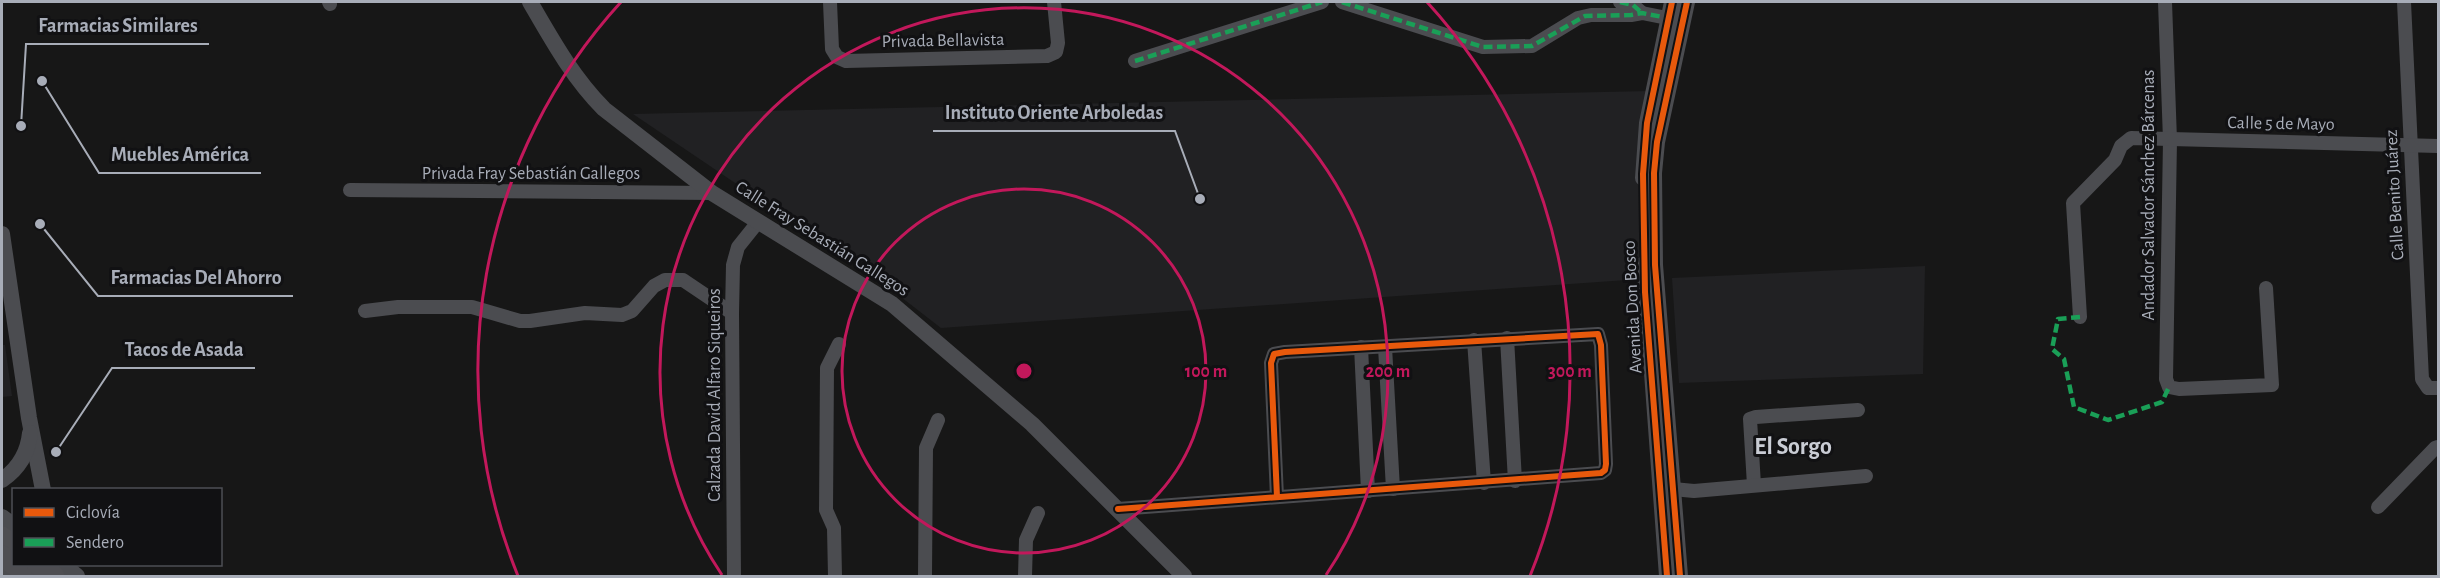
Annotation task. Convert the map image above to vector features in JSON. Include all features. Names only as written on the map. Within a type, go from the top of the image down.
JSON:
[{"type":"highway","points":[[16,566],[30,576]]},
{"type":"highway","points":[[44,566],[62,571]]},
{"type":"street","name":"Calle Fray Sebastián Gallegos","points":[[530,2],[566,63],[589,94],[617,120],[712,193],[892,304],[1032,424],[1184,576]]},
{"type":"street","name":"Privada Bellavista","points":[[830,2],[832,49],[837,57],[846,61],[1047,56],[1056,52],[1058,43],[1054,2]]},
{"type":"street","points":[[1135,61],[1322,2]]},
{"type":"street","points":[[1342,2],[1483,47],[1532,46],[1586,16],[1642,13],[1676,20]]},
{"type":"street","points":[[1620,2],[1633,5],[1642,13]]},
{"type":"street","name":"Avenida Don Bosco","points":[[1672,2],[1676,20]]},
{"type":"street","name":"Avenida Don Bosco","points":[[1667,576],[1643,174],[1647,123],[1676,20],[1687,2]]},
{"type":"street","name":"Andador Salvador Sánchez Bárcenas","points":[[2165,2],[2170,140],[2166,379],[2169,387],[2179,389],[2272,385],[2266,288]]},
{"type":"street","name":"Calle Benito Juárez","points":[[2404,2],[2422,379],[2432,387]]},
{"type":"street","name":"Calle 5 de Mayo","points":[[2080,317],[2073,203],[2115,160],[2125,142],[2137,137],[2170,140],[2439,146]]},
{"type":"street","name":"Privada Fray Sebastián Gallegos","points":[[350,190],[712,193]]},
{"type":"street","name":"Calzada David Alfaro Siqueiros","points":[[734,576],[733,265],[738,247],[758,222]]},
{"type":"street","points":[[2,234],[31,427],[43,488]]},
{"type":"street","points":[[365,311],[398,307],[472,307],[520,321],[585,313],[622,315],[632,311],[654,286],[665,280],[683,280],[732,313]]},
{"type":"street","name":"Avenida Don Bosco","points":[[1651,293],[1673,489],[1680,576]]},
{"type":"street","points":[[1118,509],[1601,474],[1605,470],[1599,334],[1274,354],[1271,363],[1277,497]]},
{"type":"street","points":[[1507,338],[1515,481]]},
{"type":"street","points":[[1474,340],[1484,483]]},
{"type":"street","points":[[835,576],[834,528],[826,510],[827,369],[838,344]]},
{"type":"street","points":[[1361,347],[1368,491]]},
{"type":"street","points":[[1385,347],[1393,489]]},
{"type":"street","points":[[1754,485],[1750,419],[1858,410]]},
{"type":"street","points":[[925,576],[926,448],[938,420]]},
{"type":"street","points":[[2,480],[11,473],[22,458],[31,427]]},
{"type":"street","points":[[2378,507],[2435,448],[2439,447]]},
{"type":"street","points":[[1673,489],[1694,491],[1866,476]]},
{"type":"street","points":[[1025,576],[1026,540],[1038,513]]},
{"type":"shaded area","points":[[1649,91],[1642,119],[1641,279],[941,328],[879,280],[633,114]]},
{"type":"shaded area","points":[[1925,266],[1923,374],[1679,383],[1672,278]]},
{"type":"shaded area","points":[[2,345],[5,345],[12,396],[2,397]]},
{"type":"marked path","points":[[1135,61],[1322,2]]},
{"type":"marked path","points":[[1342,2],[1483,47],[1532,46],[1585,16],[1642,13],[1673,19]]},
{"type":"marked path","points":[[1620,2],[1633,5],[1642,13]]},
{"type":"marked path","points":[[2080,317],[2058,319],[2052,349],[2064,359],[2074,407],[2108,420],[2162,402],[2169,387]]},
{"type":"cycle path","points":[[1667,576],[1645,292],[1643,174],[1647,123],[1672,2]]},
{"type":"cycle path","points":[[1680,576],[1655,265],[1654,173],[1657,142],[1687,2]]},
{"type":"cycle path","points":[[1118,509],[1601,473],[1605,470],[1606,464],[1601,345],[1598,334],[1274,354],[1271,363],[1277,497]]},
{"type":"place","name":"Muebles América","points":[[42,81]]},
{"type":"place","name":"Farmacias Similares","points":[[21,126]]},
{"type":"place","name":"Instituto Oriente Arboledas","points":[[1200,199]]},
{"type":"place","name":"Farmacias Del Ahorro","points":[[40,224]]},
{"type":"place","name":"Tacos de Asada","points":[[56,452]]},
{"type":"district","name":"El Sorgo","points":[[1793,447]]}]
